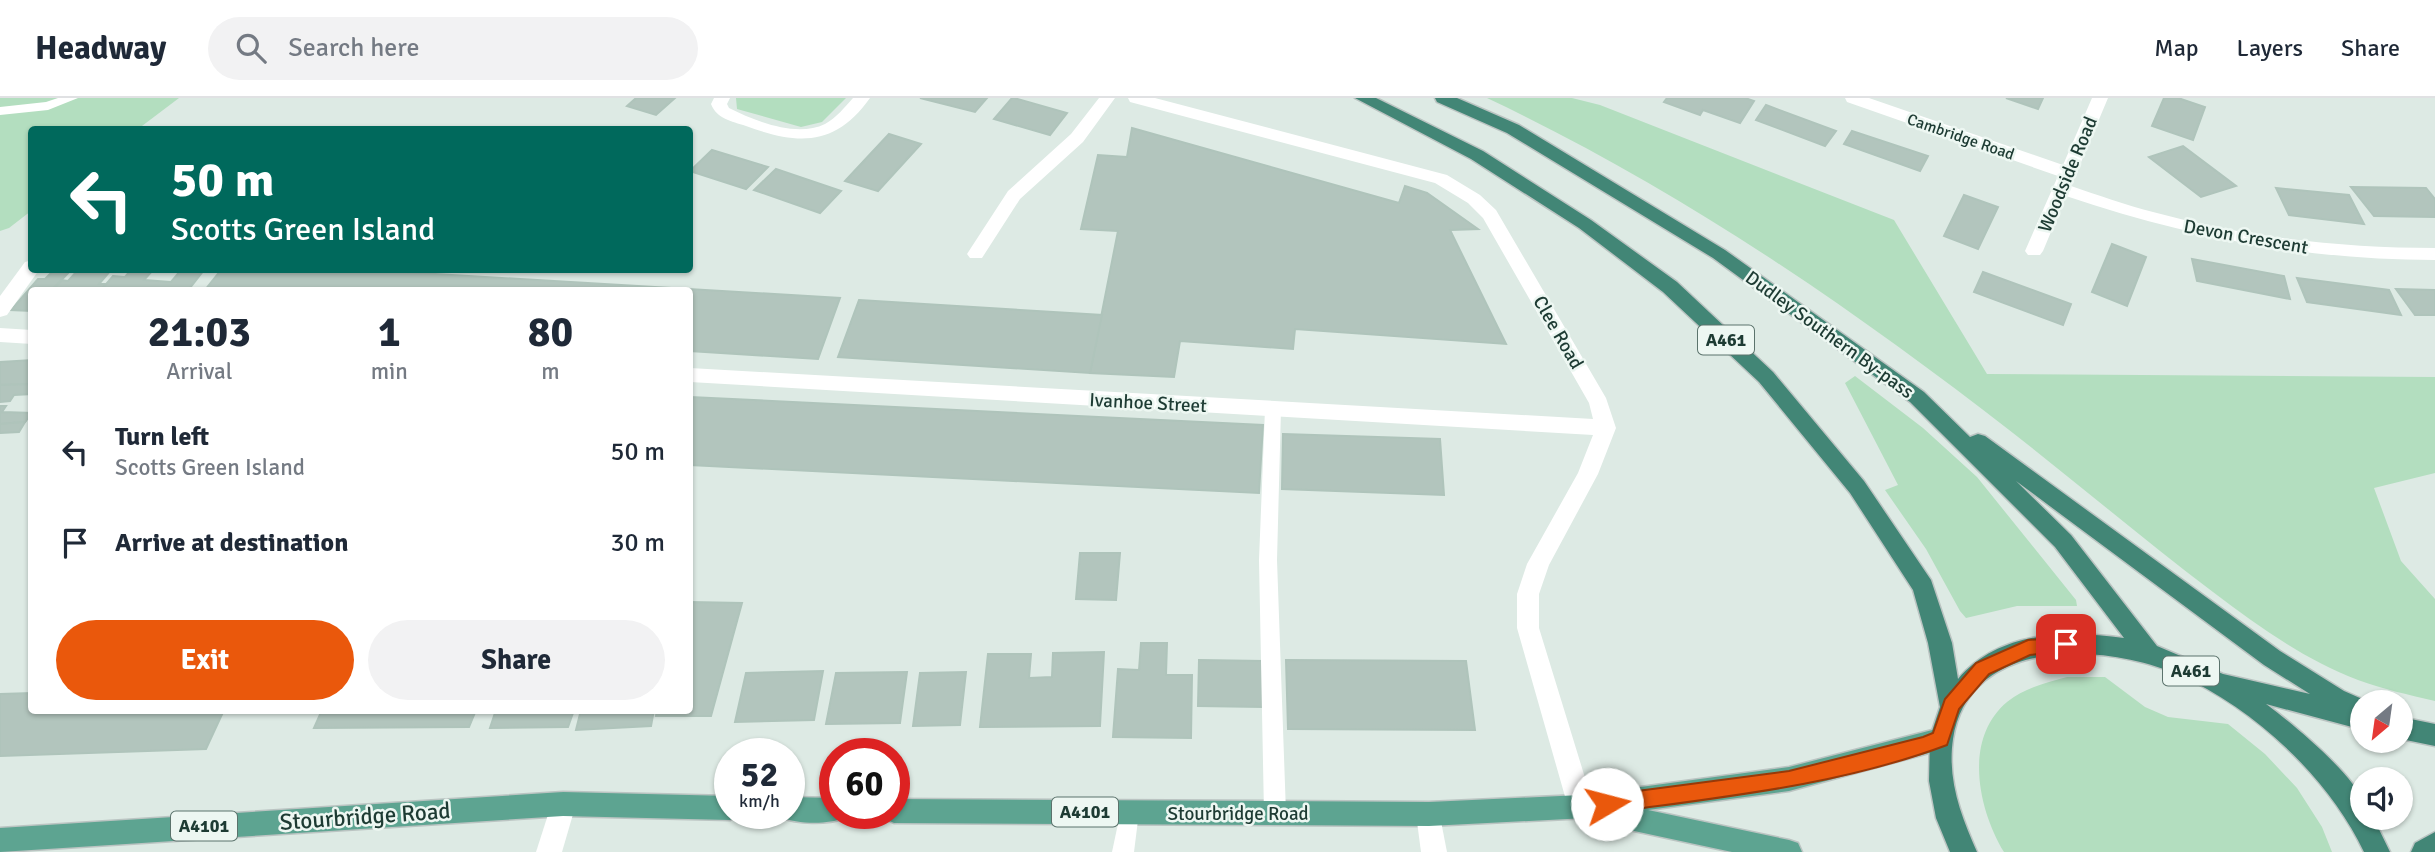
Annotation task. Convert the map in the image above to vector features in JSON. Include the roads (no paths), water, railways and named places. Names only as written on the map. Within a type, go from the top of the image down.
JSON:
[{"type":"highway","name":"A461","points":[[1363,98],[1477,155],[1585,224],[1670,287],[1766,377],[1857,487],[1923,587],[1940,643],[1951,705]]},
{"type":"highway","name":"Dudley Southern By-pass","points":[[1443,98],[1462,103],[1513,130],[1718,254],[1917,397],[2063,541],[2149,654]]},
{"type":"highway","name":"A461","points":[[1917,397],[2272,658],[2350,704]]},
{"type":"highway","name":"A461","points":[[1964,852],[1957,841],[1940,784],[1940,739],[1951,705],[1982,669],[2028,648],[2085,643],[2149,654],[2211,679],[2350,715]]},
{"type":"highway","name":"A461","points":[[2211,679],[2270,720],[2323,765],[2363,820],[2377,852]]},
{"type":"highway","points":[[2424,852],[2435,844]]},
{"type":"main road","name":"Stourbridge Road","points":[[910,811],[1429,814],[1581,807],[1789,779],[1940,739]]},
{"type":"main road","name":"Stourbridge Road","points":[[0,840],[563,804],[714,808]]},
{"type":"main road","name":"Stourbridge Road","points":[[1581,807],[1789,852]]},
{"type":"street","points":[[722,98],[719,104],[722,111],[730,115],[790,135],[798,135],[820,133],[833,128],[862,98]]},
{"type":"street","points":[[976,254],[1014,195],[1077,138],[1107,98]]},
{"type":"street","name":"Clee Road","points":[[1136,98],[1441,179],[1474,199],[1490,214],[1508,244],[1599,402],[1606,428]]},
{"type":"street","name":"Cambridge Road","points":[[1853,98],[2065,181]]},
{"type":"street","name":"Woodside Road","points":[[2034,251],[2101,98]]},
{"type":"street","name":"Devon Crescent","points":[[2065,181],[2157,220],[2244,238],[2364,253],[2435,254]]},
{"type":"street","points":[[0,310],[28,271]]},
{"type":"street","points":[[0,335],[28,337]]},
{"type":"street","name":"Ivanhoe Street","points":[[693,375],[1606,428]]},
{"type":"street","points":[[1581,807],[1528,628],[1528,594],[1538,564],[1588,474],[1606,428]]},
{"type":"street","points":[[549,852],[563,804]]},
{"type":"street","points":[[1429,814],[1434,852]]},
{"type":"lane","points":[[0,111],[48,106],[71,98]]},
{"type":"lane","points":[[1273,409],[1268,470],[1268,548],[1276,813]]},
{"type":"lane","points":[[1123,852],[1129,812]]}]
